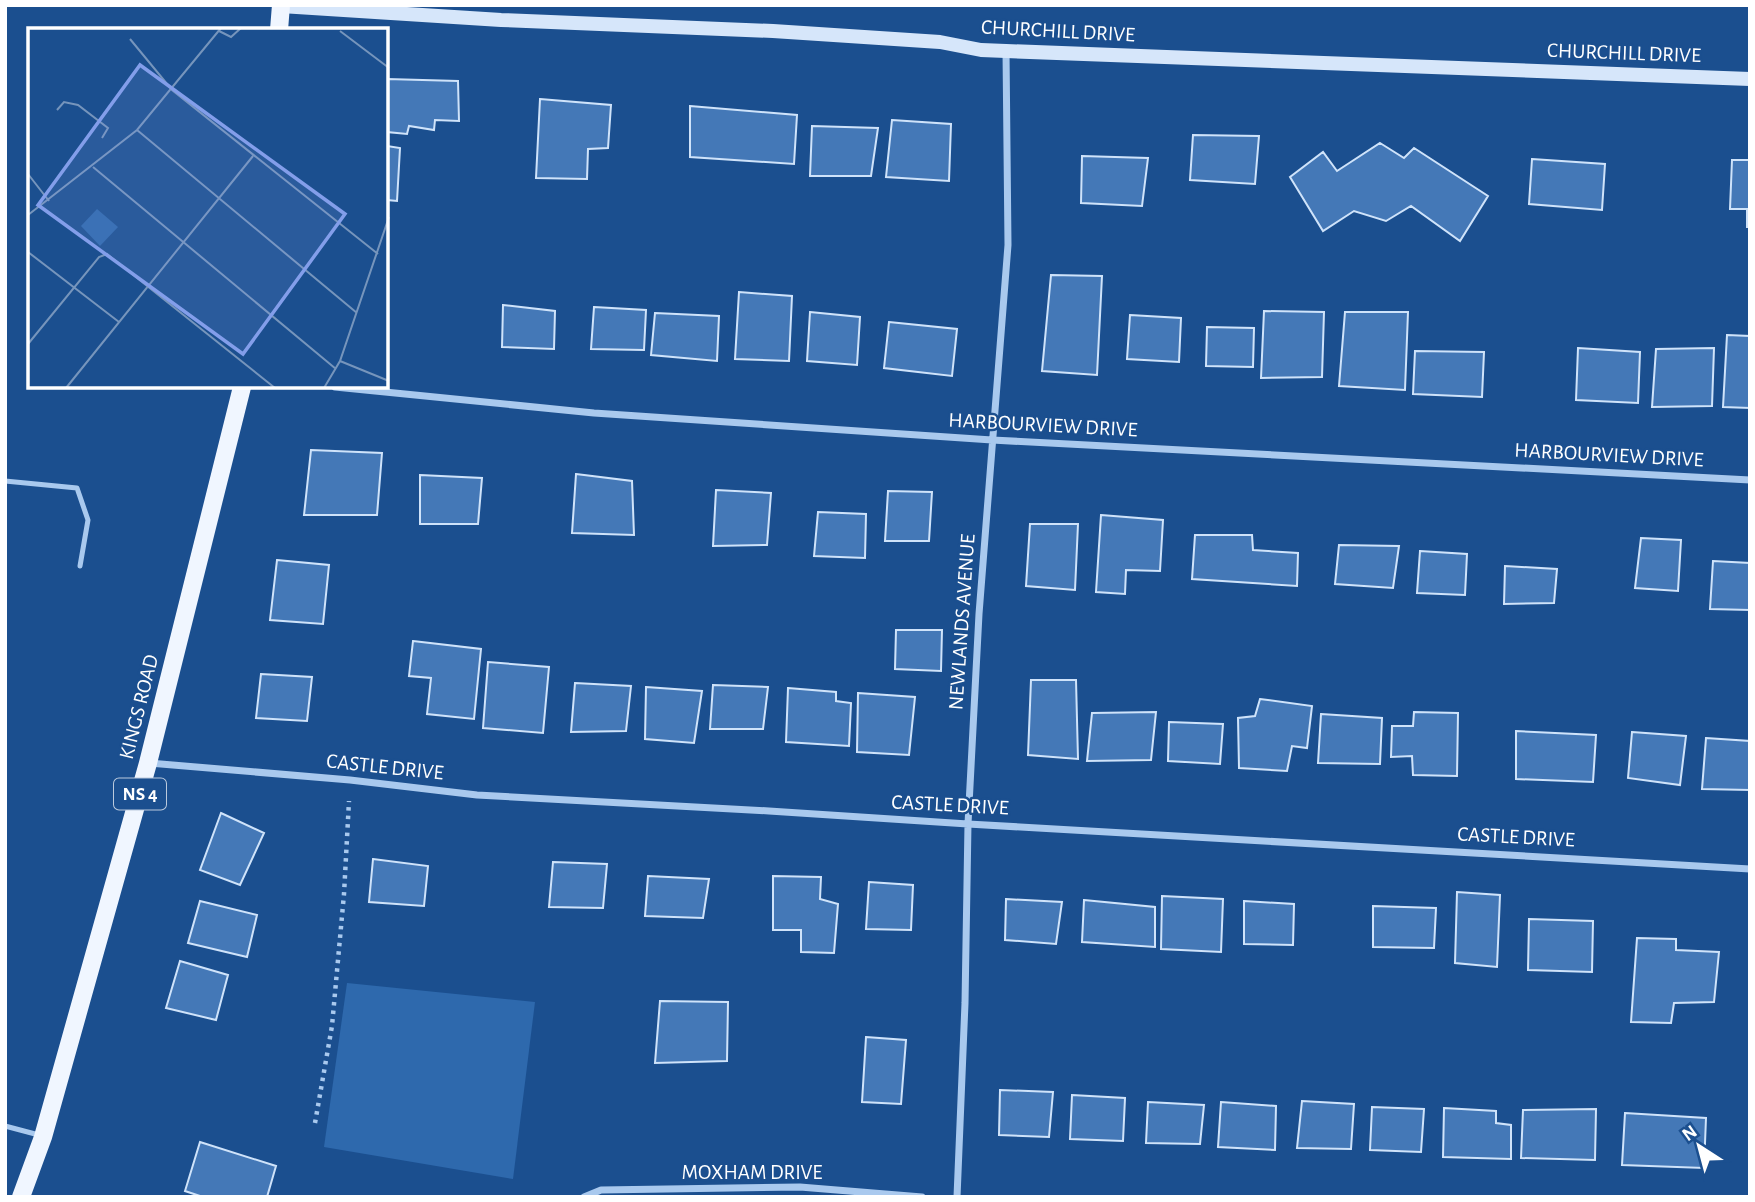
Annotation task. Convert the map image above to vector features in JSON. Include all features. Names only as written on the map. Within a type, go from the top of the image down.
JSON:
[{"type":"main road","points":[[279,6],[279,28]]},
{"type":"main road","name":"KINGS ROAD","points":[[22,1197],[43,1137],[148,763],[242,388]]},
{"type":"street","name":"CHURCHILL DRIVE","points":[[279,6],[570,23],[773,31],[940,42],[981,50],[1750,79]]},
{"type":"street","name":"NEWLANDS AVENUE","points":[[957,1197],[965,1003],[968,824],[979,614],[1008,246],[1006,51]]},
{"type":"street","name":"HARBOURVIEW DRIVE","points":[[345,388],[594,413],[992,440],[1750,480]]},
{"type":"street","name":"CASTLE DRIVE","points":[[148,763],[350,780],[477,795],[1750,869]]},
{"type":"street","name":"MOXHAM DRIVE","points":[[584,1197],[601,1190],[800,1187],[922,1197]]},
{"type":"lane","points":[[5,481],[78,488],[88,520],[80,566]]},
{"type":"lane","points":[[5,1126],[43,1137]]},
{"type":"path","points":[[315,1123],[332,1026],[344,894],[350,780]]},
{"type":"shaded area","points":[[347,983],[535,1002],[513,1179],[324,1147]]},
{"type":"building","points":[[388,79],[458,81],[459,121],[435,120],[434,130],[409,126],[407,134],[388,132]]},
{"type":"building","points":[[540,99],[611,105],[608,148],[588,149],[587,179],[536,178]]},
{"type":"building","points":[[690,106],[797,115],[794,164],[690,157]]},
{"type":"building","points":[[892,120],[951,124],[949,181],[886,177]]},
{"type":"building","points":[[812,126],[878,128],[871,176],[810,176]]},
{"type":"building","points":[[1193,135],[1259,136],[1255,184],[1190,180]]},
{"type":"building","points":[[1380,143],[1404,158],[1414,148],[1488,196],[1460,241],[1411,206],[1386,221],[1354,211],[1323,231],[1290,177],[1323,152],[1337,171]]},
{"type":"building","points":[[388,146],[400,148],[397,201],[388,200]]},
{"type":"building","points":[[1082,156],[1148,158],[1142,206],[1081,203]]},
{"type":"building","points":[[1532,159],[1605,164],[1602,210],[1529,204]]},
{"type":"building","points":[[1732,160],[1750,160],[1750,227],[1747,227],[1747,209],[1730,209]]},
{"type":"building","points":[[1051,275],[1102,276],[1097,375],[1042,371]]},
{"type":"building","points":[[739,292],[792,296],[789,361],[735,359]]},
{"type":"building","points":[[503,305],[555,311],[554,349],[502,347]]},
{"type":"building","points":[[594,307],[646,310],[644,350],[591,349]]},
{"type":"building","points":[[1264,311],[1324,312],[1322,377],[1261,378]]},
{"type":"building","points":[[810,312],[860,317],[857,365],[807,361]]},
{"type":"building","points":[[1345,312],[1408,312],[1405,390],[1339,386]]},
{"type":"building","points":[[655,313],[719,316],[717,361],[651,355]]},
{"type":"building","points":[[1130,315],[1181,318],[1179,362],[1127,359]]},
{"type":"building","points":[[889,322],[957,329],[952,376],[884,368]]},
{"type":"building","points":[[1207,327],[1254,328],[1253,367],[1206,366]]},
{"type":"building","points":[[1727,335],[1750,336],[1750,408],[1723,407]]},
{"type":"building","points":[[1578,348],[1640,352],[1638,403],[1576,400]]},
{"type":"building","points":[[1714,348],[1712,406],[1652,407],[1656,349]]},
{"type":"building","points":[[1415,351],[1484,352],[1482,397],[1413,394]]},
{"type":"building","points":[[311,450],[382,453],[377,515],[304,515]]},
{"type":"building","points":[[576,474],[632,481],[634,535],[572,533]]},
{"type":"building","points":[[420,475],[482,478],[478,524],[420,524]]},
{"type":"building","points":[[716,490],[771,493],[767,545],[713,546]]},
{"type":"building","points":[[888,491],[932,492],[929,541],[885,541]]},
{"type":"building","points":[[818,512],[866,514],[865,558],[814,556]]},
{"type":"building","points":[[1101,515],[1163,520],[1160,571],[1126,570],[1125,594],[1096,592]]},
{"type":"building","points":[[1030,524],[1078,524],[1075,590],[1026,586]]},
{"type":"building","points":[[1195,535],[1252,535],[1253,550],[1298,553],[1297,586],[1192,579]]},
{"type":"building","points":[[1641,538],[1681,540],[1678,591],[1635,588]]},
{"type":"building","points":[[1339,545],[1399,546],[1393,588],[1335,584]]},
{"type":"building","points":[[1420,551],[1467,554],[1465,595],[1417,593]]},
{"type":"building","points":[[277,560],[329,565],[323,624],[270,620]]},
{"type":"building","points":[[1713,561],[1750,563],[1750,610],[1710,609]]},
{"type":"building","points":[[1505,566],[1557,569],[1554,603],[1504,604]]},
{"type":"building","points":[[896,630],[942,630],[941,671],[895,669]]},
{"type":"building","points":[[413,641],[481,649],[474,719],[427,714],[431,678],[409,676]]},
{"type":"building","points":[[488,662],[549,667],[543,733],[483,728]]},
{"type":"building","points":[[261,674],[312,677],[307,721],[256,718]]},
{"type":"building","points":[[1031,680],[1076,680],[1078,759],[1028,755]]},
{"type":"building","points":[[575,683],[631,686],[626,731],[571,732]]},
{"type":"building","points":[[713,685],[768,687],[763,729],[710,729]]},
{"type":"building","points":[[646,687],[702,691],[694,743],[645,739]]},
{"type":"building","points":[[788,688],[836,692],[836,701],[851,703],[849,746],[786,742]]},
{"type":"building","points":[[858,693],[915,697],[909,755],[857,752]]},
{"type":"building","points":[[1260,699],[1312,706],[1307,748],[1292,746],[1287,771],[1239,768],[1238,718],[1255,716]]},
{"type":"building","points":[[1156,712],[1151,760],[1087,761],[1092,713]]},
{"type":"building","points":[[1414,712],[1458,713],[1457,776],[1413,775],[1412,756],[1391,757],[1392,726],[1413,726]]},
{"type":"building","points":[[1321,714],[1382,718],[1380,764],[1318,763]]},
{"type":"building","points":[[1169,722],[1223,724],[1220,764],[1168,761]]},
{"type":"building","points":[[1516,731],[1596,735],[1593,782],[1516,779]]},
{"type":"building","points":[[1632,732],[1686,736],[1680,785],[1628,778]]},
{"type":"building","points":[[1706,738],[1750,741],[1750,790],[1702,789]]},
{"type":"building","points":[[221,813],[264,833],[240,885],[200,870]]},
{"type":"building","points":[[373,859],[428,866],[424,906],[369,902]]},
{"type":"building","points":[[553,862],[607,864],[603,908],[549,907]]},
{"type":"building","points":[[648,876],[709,879],[703,918],[645,916]]},
{"type":"building","points":[[773,876],[821,877],[820,899],[838,904],[834,953],[801,952],[801,930],[773,930]]},
{"type":"building","points":[[869,882],[913,885],[911,930],[866,929]]},
{"type":"building","points":[[1457,892],[1500,895],[1497,967],[1455,963]]},
{"type":"building","points":[[1162,896],[1223,899],[1221,952],[1161,949]]},
{"type":"building","points":[[1006,899],[1062,902],[1056,944],[1005,940]]},
{"type":"building","points":[[1084,900],[1155,907],[1155,947],[1082,942]]},
{"type":"building","points":[[200,901],[257,915],[247,957],[188,943]]},
{"type":"building","points":[[1244,901],[1294,904],[1293,945],[1244,944]]},
{"type":"building","points":[[1373,906],[1436,908],[1434,948],[1373,947]]},
{"type":"building","points":[[1529,919],[1593,921],[1592,972],[1528,970]]},
{"type":"building","points":[[1637,938],[1676,939],[1676,950],[1719,952],[1714,1002],[1674,1003],[1671,1023],[1631,1022]]},
{"type":"building","points":[[180,961],[228,975],[216,1020],[166,1008]]},
{"type":"building","points":[[660,1001],[728,1002],[727,1061],[655,1063]]},
{"type":"building","points":[[866,1037],[906,1040],[901,1104],[862,1102]]},
{"type":"building","points":[[1000,1090],[1053,1092],[1049,1137],[999,1135]]},
{"type":"building","points":[[1072,1095],[1125,1098],[1123,1141],[1070,1139]]},
{"type":"building","points":[[1302,1101],[1354,1104],[1351,1149],[1297,1148]]},
{"type":"building","points":[[1148,1102],[1204,1105],[1200,1144],[1146,1143]]},
{"type":"building","points":[[1221,1102],[1276,1106],[1275,1150],[1218,1147]]},
{"type":"building","points":[[1372,1107],[1424,1109],[1421,1152],[1370,1150]]},
{"type":"building","points":[[1444,1108],[1496,1111],[1496,1123],[1511,1125],[1511,1159],[1443,1157]]},
{"type":"building","points":[[1596,1109],[1595,1160],[1521,1158],[1523,1110]]},
{"type":"building","points":[[1625,1113],[1706,1118],[1704,1168],[1622,1165]]},
{"type":"building","points":[[200,1142],[276,1166],[267,1197],[203,1197],[185,1191]]}]
